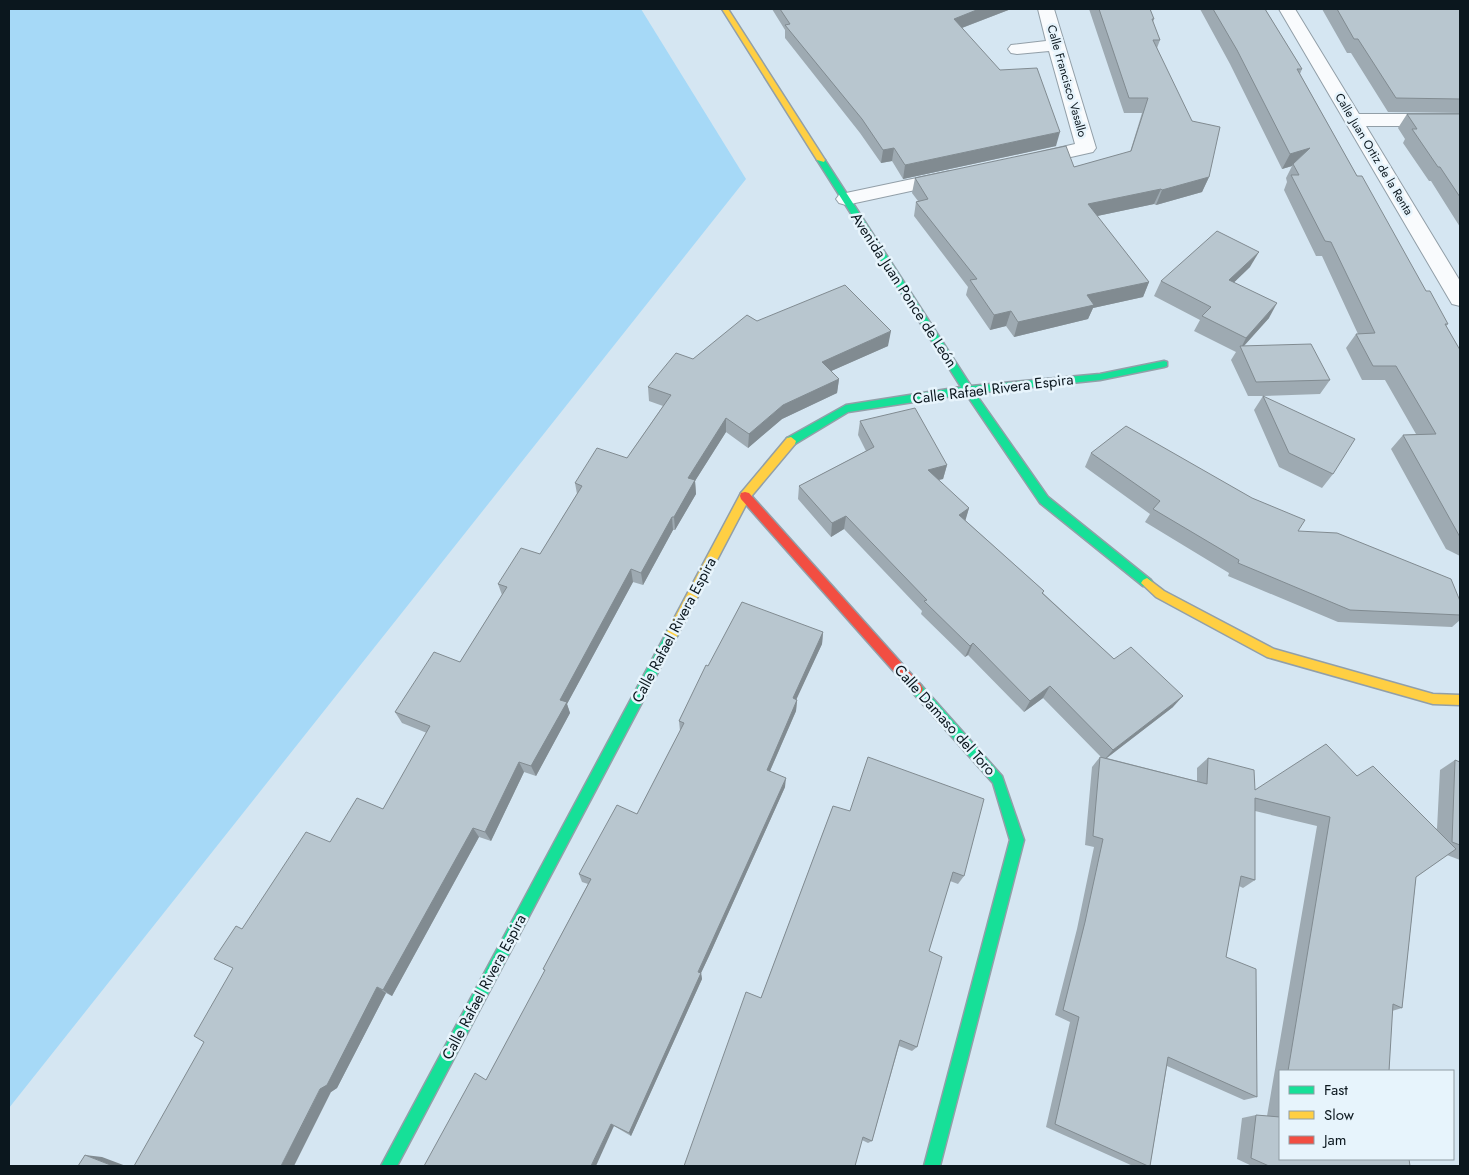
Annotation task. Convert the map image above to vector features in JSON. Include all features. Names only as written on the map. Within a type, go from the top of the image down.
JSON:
[{"type":"street","name":"Avenida Juan Ponce de León","points":[[725,9],[968,390],[1044,500],[1160,594],[1271,653],[1433,699],[1460,700]]},
{"type":"street","name":"Calle Francisco Vasallo","points":[[1009,164],[1086,148],[1046,9]]},
{"type":"street","name":"Calle Juan Ortiz de la Renta","points":[[1287,9],[1354,120],[1454,277],[1460,298]]},
{"type":"street","points":[[1017,49],[1057,44]]},
{"type":"street","points":[[1354,120],[1460,120]]},
{"type":"street","points":[[846,199],[971,173]]},
{"type":"street","name":"Calle Rafael Rivera Espira","points":[[389,1166],[745,496],[788,443],[846,409],[968,390],[1100,377],[1164,364]]},
{"type":"street","name":"Calle Damaso del Toro","points":[[745,496],[998,780],[1017,840],[932,1166]]},
{"type":"shaded area","points":[[9,9],[641,9],[746,179],[9,1108]]},
{"type":"building","points":[[780,9],[979,9],[954,19],[1000,70],[1037,68],[1060,132],[905,165],[894,148],[883,150],[862,119],[785,25],[790,24]]},
{"type":"building","points":[[1099,9],[1150,9],[1160,40],[1153,40],[1192,121],[1220,127],[1209,177],[1162,190],[1088,204],[1149,282],[1087,295],[1094,305],[1018,322],[1011,311],[994,315],[970,280],[977,279],[916,202],[928,199],[915,178],[1066,146],[1074,167],[1131,151],[1148,98],[1129,98]]},
{"type":"building","points":[[1213,9],[1265,9],[1302,69],[1297,69],[1357,176],[1362,176],[1426,291],[1430,291],[1448,324],[1445,324],[1460,350],[1460,537],[1403,435],[1436,434],[1396,366],[1373,366],[1356,334],[1375,333],[1331,242],[1325,241],[1291,175],[1299,175],[1293,164],[1310,148],[1290,154],[1237,50]]},
{"type":"building","points":[[1337,9],[1460,9],[1460,99],[1396,98],[1358,39],[1354,39]]},
{"type":"building","points":[[1407,114],[1460,114],[1460,197],[1412,129],[1417,129]]},
{"type":"building","points":[[1217,231],[1259,252],[1229,280],[1277,303],[1246,338],[1202,316],[1211,307],[1161,281]]},
{"type":"building","points":[[845,285],[891,331],[822,362],[839,379],[783,405],[749,434],[726,418],[688,478],[695,480],[641,573],[631,569],[560,700],[567,702],[531,766],[519,762],[485,832],[473,828],[383,990],[377,987],[327,1085],[320,1089],[281,1166],[134,1166],[204,1042],[194,1036],[233,968],[214,959],[236,926],[242,929],[306,832],[330,842],[357,798],[383,809],[430,726],[395,712],[434,652],[460,662],[507,587],[498,584],[521,548],[540,554],[582,486],[575,483],[597,448],[627,458],[671,395],[648,387],[676,353],[693,359],[747,315],[757,321]]},
{"type":"building","points":[[1311,344],[1330,380],[1256,382],[1240,346]]},
{"type":"building","points":[[1263,396],[1355,439],[1333,474],[1289,453]]},
{"type":"building","points":[[915,408],[947,465],[928,470],[969,508],[959,515],[1044,591],[1042,593],[1114,659],[1131,647],[1183,696],[1113,750],[1050,686],[1030,701],[973,643],[970,646],[924,601],[927,600],[846,516],[832,523],[799,486],[874,447],[860,421]]},
{"type":"building","points":[[1126,426],[1252,498],[1305,520],[1298,531],[1337,533],[1451,579],[1460,601],[1460,615],[1350,610],[1238,563],[1239,560],[1153,509],[1160,501],[1091,453]]},
{"type":"building","points":[[742,602],[823,632],[793,698],[797,700],[767,770],[786,778],[698,972],[701,973],[629,1133],[611,1124],[591,1166],[424,1166],[475,1073],[486,1080],[545,970],[543,969],[591,879],[579,874],[617,805],[637,814],[684,723],[679,721],[706,665],[708,666]]},
{"type":"building","points":[[1326,744],[1357,776],[1373,766],[1456,849],[1416,877],[1402,1008],[1393,1004],[1389,1070],[1288,1070],[1330,817],[1255,798],[1255,880],[1241,876],[1226,957],[1256,969],[1257,1097],[1168,1057],[1150,1166],[1148,1166],[1055,1124],[1079,1017],[1063,1010],[1103,839],[1093,836],[1100,757],[1207,784],[1208,758],[1254,770],[1255,790]]},
{"type":"building","points":[[868,757],[984,799],[964,876],[953,872],[929,951],[942,957],[917,1047],[900,1040],[872,1141],[863,1137],[855,1166],[684,1166],[746,992],[761,998],[833,806],[850,811]]},
{"type":"building","points":[[1455,760],[1460,762],[1460,845],[1452,842]]},
{"type":"building","points":[[1256,1115],[1279,1117],[1279,1160],[1409,1160],[1410,1166],[1269,1166],[1251,1158]]},
{"type":"building","points":[[85,1155],[113,1166],[78,1166]]},
{"type":"traffic: fast","points":[[821,160],[968,390],[1044,500],[1147,583]]},
{"type":"traffic: fast","points":[[791,441],[846,409],[968,390],[1100,377],[1164,364]]},
{"type":"traffic: fast","points":[[389,1166],[672,634]]},
{"type":"traffic: fast","points":[[917,689],[998,780],[1017,840],[932,1166]]},
{"type":"traffic: slow","points":[[725,9],[821,160]]},
{"type":"traffic: slow","points":[[672,634],[745,496],[791,441]]},
{"type":"traffic: slow","points":[[1147,583],[1160,594],[1271,653],[1433,699],[1460,700]]},
{"type":"traffic: jam","points":[[745,496],[917,689]]}]
